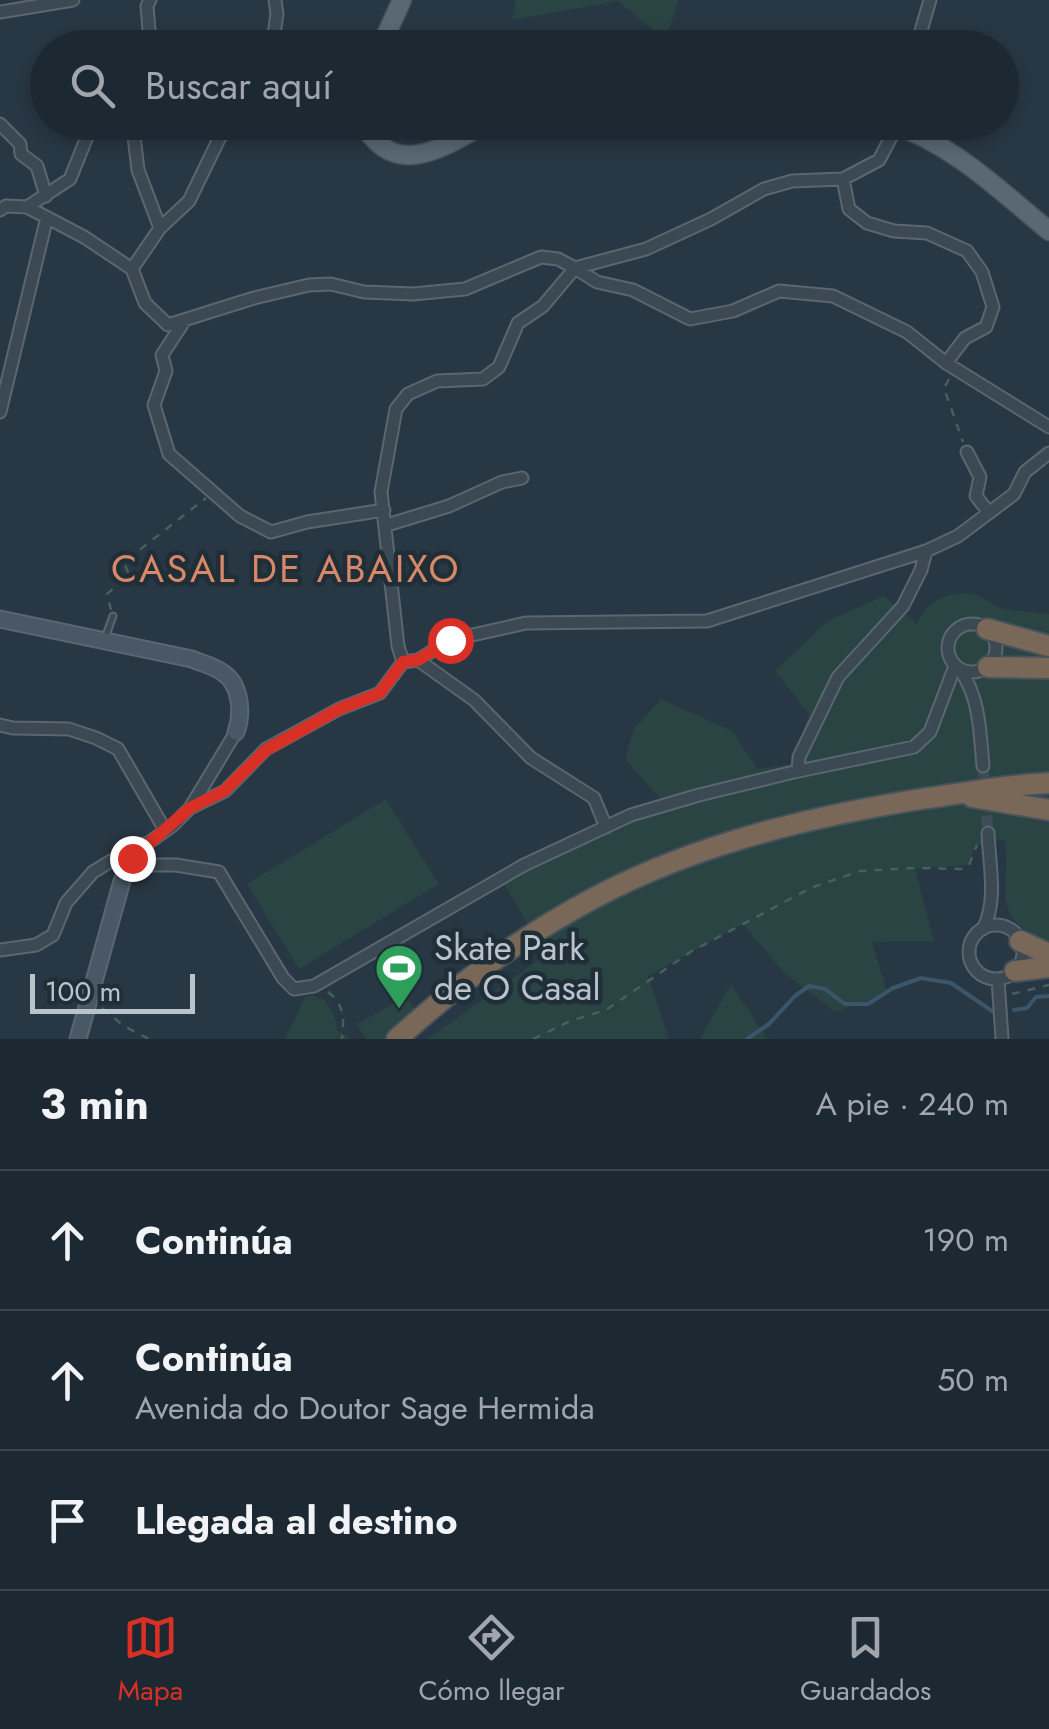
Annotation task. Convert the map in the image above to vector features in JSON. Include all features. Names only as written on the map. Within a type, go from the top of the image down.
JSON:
[{"type":"highway","points":[[987,629],[1049,646]]},
{"type":"highway","points":[[987,667],[1049,668]]},
{"type":"highway","points":[[397,1039],[483,968],[577,907],[673,863],[732,841],[837,814],[1014,785],[1049,783]]},
{"type":"highway","points":[[919,800],[1049,797]]},
{"type":"highway","points":[[972,798],[1049,810]]},
{"type":"highway","points":[[1014,935],[1049,954]]},
{"type":"highway","points":[[1007,975],[1049,967]]},
{"type":"main road","points":[[388,30],[402,0]]},
{"type":"main road","points":[[373,140],[383,150],[423,155],[457,140]]},
{"type":"main road","points":[[929,140],[978,170],[1049,231]]},
{"type":"street","points":[[0,12],[73,0]]},
{"type":"street","points":[[149,30],[150,0]]},
{"type":"street","points":[[274,30],[275,0]]},
{"type":"street","points":[[921,30],[930,0]]},
{"type":"street","points":[[0,124],[20,144],[20,154],[36,166],[46,196]]},
{"type":"street","points":[[27,207],[70,179],[85,140]]},
{"type":"street","points":[[134,140],[138,170],[160,228]]},
{"type":"street","points":[[132,269],[160,228],[189,202],[219,140]]},
{"type":"street","points":[[403,662],[381,492],[396,408],[408,394],[437,381],[483,379],[499,366],[518,323],[544,306],[575,268],[646,249],[764,189],[792,180],[843,179],[879,160],[888,140]]},
{"type":"street","points":[[843,179],[849,209],[867,223],[894,231],[926,233],[968,251],[982,272],[994,307],[986,326],[965,338],[946,363]]},
{"type":"street","points":[[0,210],[6,206],[27,207],[84,237],[132,269],[146,304],[168,325],[309,285],[413,294],[465,289],[541,257],[558,259],[597,282],[634,290],[690,319],[733,311],[779,291],[834,296],[907,332],[946,363],[1049,427]]},
{"type":"street","points":[[0,412],[47,217]]},
{"type":"street","points":[[185,320],[162,355],[166,371],[154,405],[169,454],[240,516],[272,532],[307,522],[384,510]]},
{"type":"street","points":[[967,452],[980,477],[976,496],[989,513]]},
{"type":"street","points":[[78,1039],[130,862],[190,808],[224,791],[266,750],[339,709],[380,693],[403,662],[418,660],[450,640],[526,623],[707,621],[926,551],[958,536],[1014,494],[1025,472],[1049,453]]},
{"type":"street","points":[[386,525],[522,478]]},
{"type":"street","points":[[798,771],[799,757],[838,677],[903,606],[922,570],[926,551]]},
{"type":"street","points":[[0,620],[192,659],[222,671],[232,681],[238,696],[236,732],[190,808]]},
{"type":"street","points":[[977,708],[980,687],[996,648],[987,629],[971,624],[956,629],[948,652],[968,680],[977,708],[983,766]]},
{"type":"street","points":[[418,660],[474,700],[532,758],[594,798],[606,826]]},
{"type":"street","points":[[0,950],[36,945],[53,934],[66,903],[93,872],[111,862],[176,865],[219,872],[283,978],[294,989],[314,986],[524,865],[631,815],[798,771],[914,747],[930,732],[957,667]]},
{"type":"street","points":[[957,667],[973,672],[987,667]]},
{"type":"street","points":[[0,726],[68,729],[118,749],[165,830]]},
{"type":"street","points":[[988,838],[991,889],[986,923],[971,942],[970,960],[980,975],[1007,975]]},
{"type":"street","points":[[991,889],[1001,919],[1014,935],[1022,957],[1007,975],[1000,999],[1002,1039]]},
{"type":"street","points":[[982,929],[995,926],[1014,935]]},
{"type":"lane","points":[[104,641],[112,616]]},
{"type":"path","points":[[944,388],[967,452]]},
{"type":"path","points":[[112,616],[107,594],[128,575],[124,562],[214,492]]},
{"type":"path","points":[[533,1039],[570,1021],[606,1010],[692,952],[813,887],[860,872],[960,870],[968,865],[975,846],[988,838]]},
{"type":"path","points":[[314,986],[332,994],[344,1012],[342,1039]]},
{"type":"path","points":[[1000,999],[1018,991],[1049,986]]},
{"type":"path","points":[[90,998],[124,1026],[148,1039]]},
{"type":"green space","points":[[516,0],[679,0],[668,30],[653,30],[618,1],[512,20]]},
{"type":"green space","points":[[959,593],[975,594],[1003,609],[1049,614],[1049,944],[1017,923],[1009,912],[1005,839],[975,846],[969,865],[915,869],[934,941],[872,942],[888,994],[835,1012],[783,972],[743,924],[648,976],[669,1039],[427,1039],[546,955],[504,884],[583,841],[668,808],[625,759],[634,728],[661,699],[732,731],[758,769],[791,764],[809,714],[775,671],[829,620],[884,596],[917,624],[933,603]]},
{"type":"green space","points":[[386,799],[439,884],[299,969],[247,884]]},
{"type":"green space","points":[[731,984],[766,1037],[771,1039],[700,1039]]},
{"type":"green space","points":[[312,995],[325,1000],[337,1030],[352,1039],[285,1039],[305,997]]},
{"type":"green space","name":"Skate Park de O Casal","points":[[407,996],[424,1025],[400,1039],[366,1039],[357,1024]]},
{"type":"waterway","points":[[747,1039],[809,986],[825,989],[845,1004],[868,1004],[893,988],[921,978],[951,983],[992,1011]]},
{"type":"waterway","points":[[1014,1010],[1027,1008],[1036,997],[1049,996]]},
{"type":"tunnel","points":[[983,766],[988,833]]},
{"type":"place","name":"Skate Park de O Casal","points":[[399,1010]]},
{"type":"district","name":"CASAL DE ABAIXO","points":[[286,568]]},
{"type":"route","points":[[132,858],[190,808],[224,791],[266,750],[339,709],[380,693],[403,662],[418,660],[450,640]]}]
